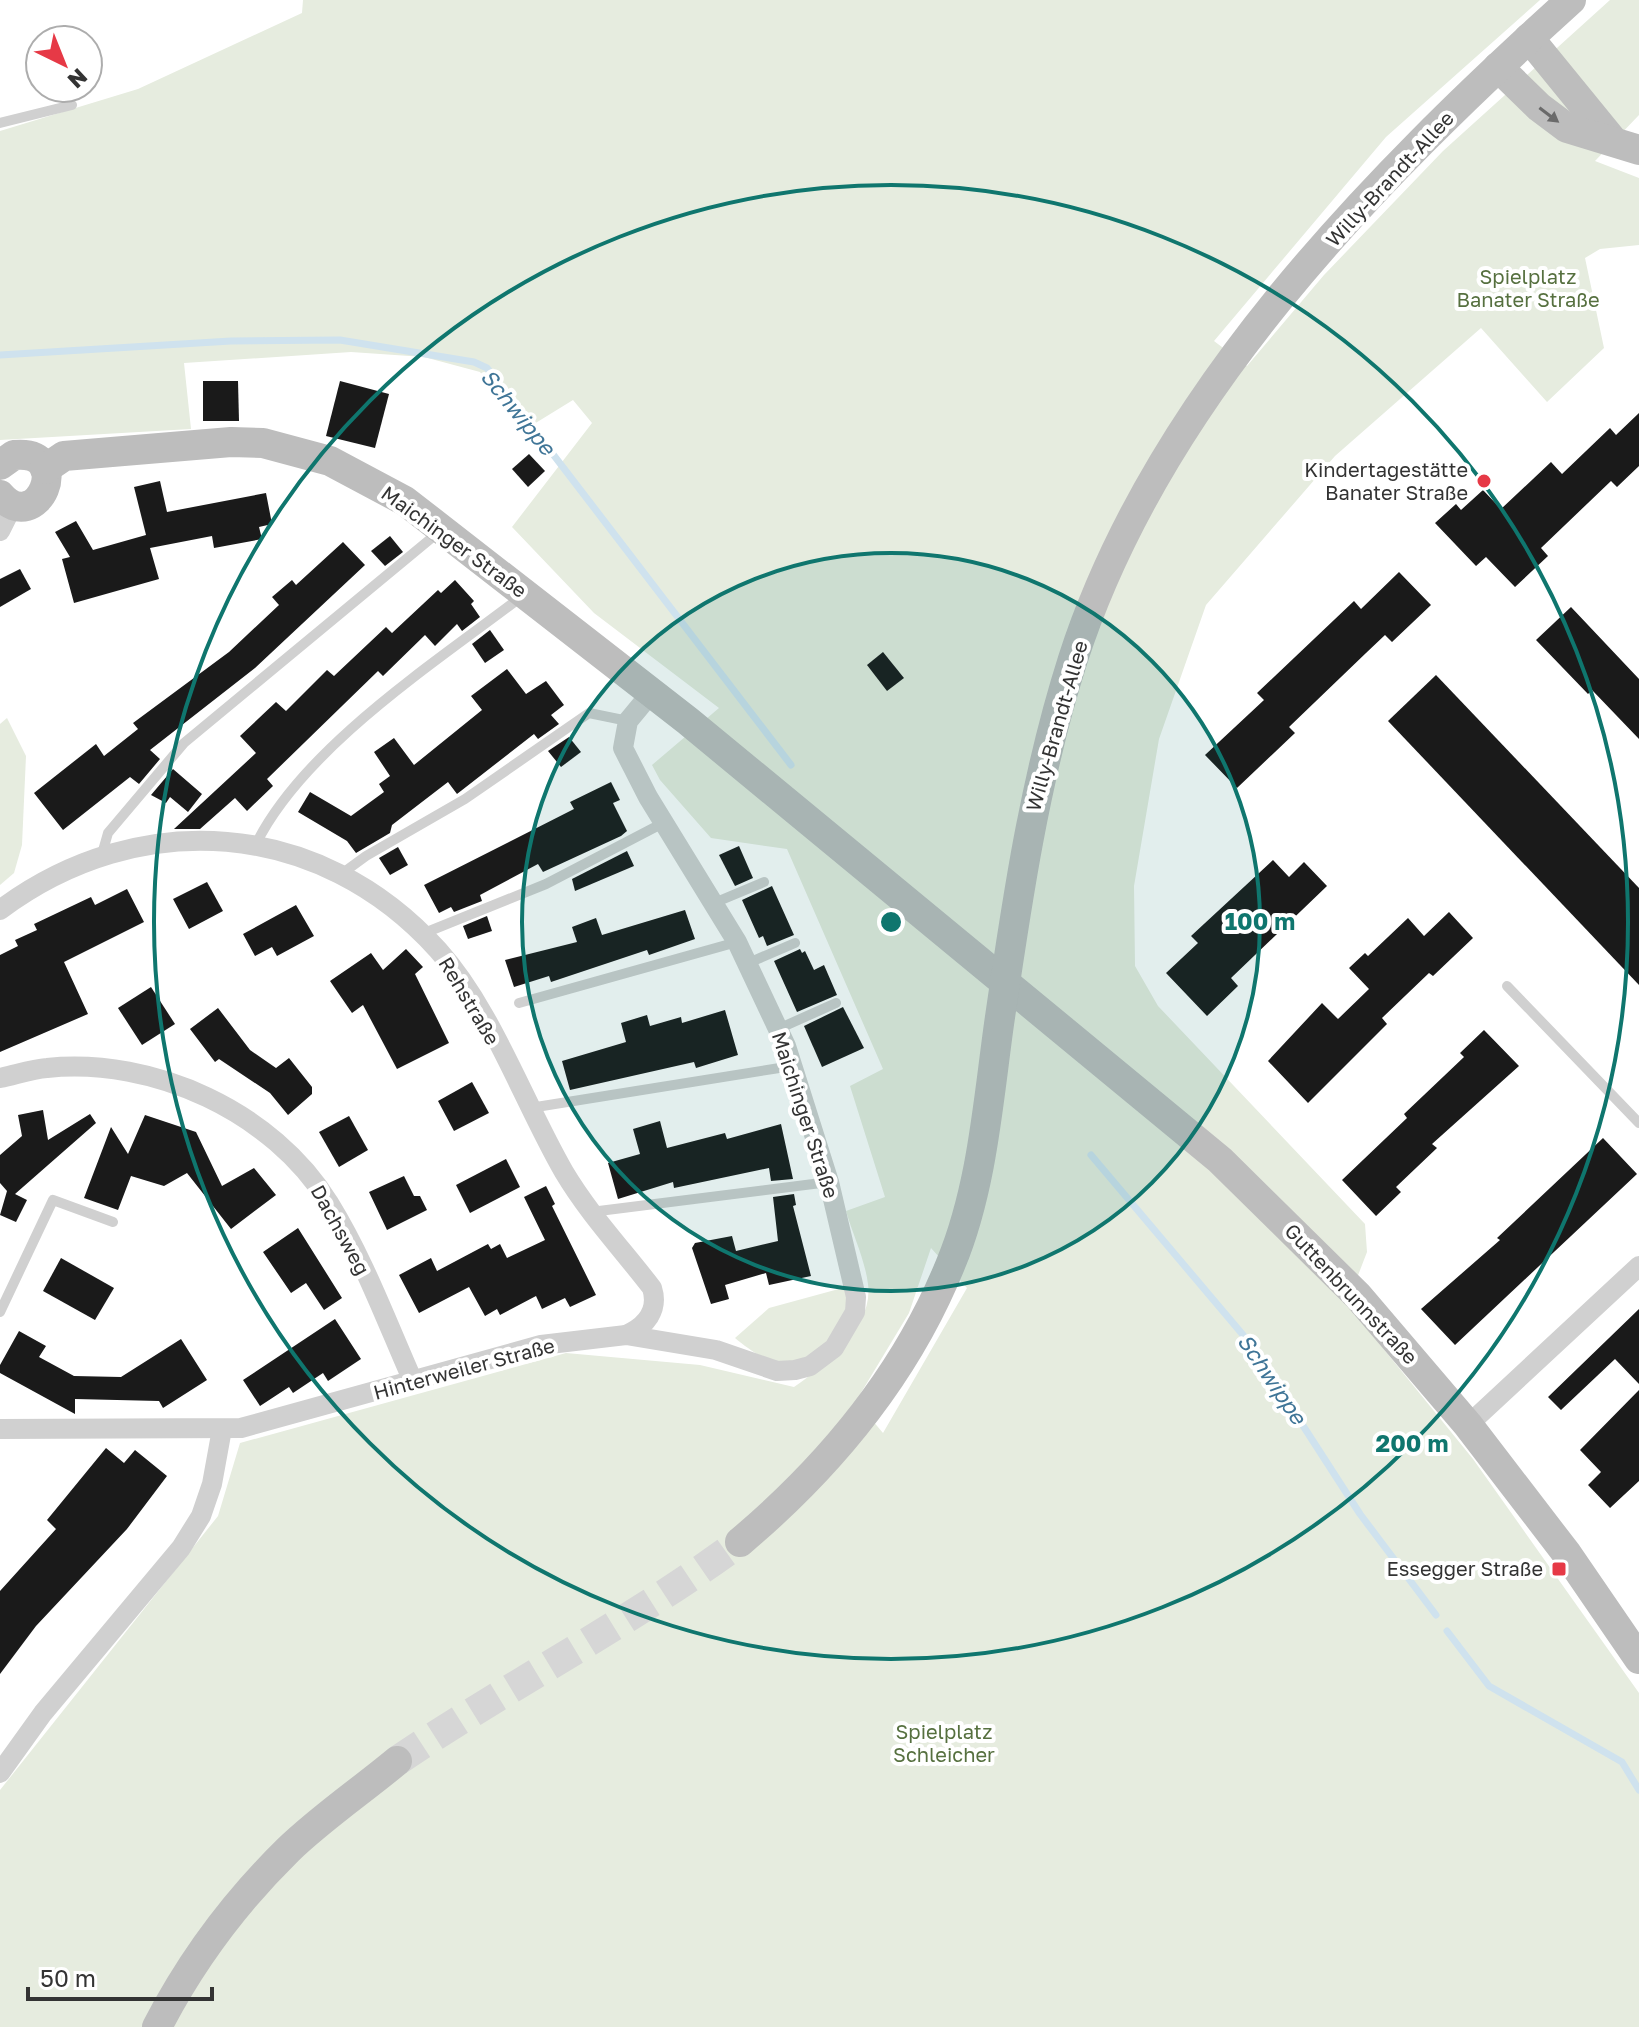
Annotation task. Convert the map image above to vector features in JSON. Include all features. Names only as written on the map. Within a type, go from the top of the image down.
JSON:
[{"type":"street","name":"Willy-Brandt-Allee","points":[[740,1542],[813,1477],[855,1429],[928,1314],[952,1261],[969,1211],[1031,817],[1074,657],[1137,512],[1167,456],[1252,336],[1390,175],[1498,67],[1571,0]]},
{"type":"street","points":[[1529,38],[1626,146]]},
{"type":"street","points":[[1498,67],[1539,107],[1567,128],[1626,146]]},
{"type":"street","name":"Maichinger Straße","points":[[45,469],[64,456],[231,442],[263,443],[330,461],[405,501],[652,692],[1005,983]]},
{"type":"street","points":[[0,465],[14,455],[32,456],[45,469],[47,478],[43,494],[30,505],[4,511]]},
{"type":"street","points":[[628,721],[652,692]]},
{"type":"street","name":"Maichinger Straße","points":[[628,721],[623,748],[648,797],[737,942],[778,1029],[829,1182],[856,1297]]},
{"type":"street","name":"Rehstraße","points":[[0,910],[50,876],[102,854],[171,840],[256,844],[340,875],[375,894],[422,934],[456,972],[591,1212],[652,1288],[655,1297],[646,1322],[626,1335]]},
{"type":"street","name":"Guttenbrunnstraße","points":[[1005,983],[1220,1160],[1358,1296],[1468,1425],[1567,1554],[1639,1659]]},
{"type":"street","name":"Dachsweg","points":[[0,1078],[47,1068],[124,1072],[211,1098],[254,1125],[302,1168],[328,1201],[354,1247],[412,1379]]},
{"type":"street","points":[[1468,1425],[1639,1266]]},
{"type":"street","name":"Hinterweiler Straße","points":[[0,1429],[222,1429],[263,1424],[412,1379],[541,1345],[626,1335],[716,1350],[777,1371],[795,1370],[810,1366],[834,1348],[855,1312],[856,1297]]},
{"type":"street","points":[[0,1773],[43,1713],[181,1548],[201,1516],[212,1484],[222,1429]]},
{"type":"street","points":[[157,2027],[213,1939],[256,1885],[289,1849],[397,1761]]},
{"type":"lane","points":[[0,123],[72,105]]},
{"type":"lane","points":[[102,854],[108,833],[184,743],[441,530]]},
{"type":"lane","points":[[256,844],[270,817],[369,712],[526,593]]},
{"type":"lane","points":[[340,875],[366,856],[465,799],[589,713],[628,721]]},
{"type":"lane","points":[[422,934],[546,884],[665,822]]},
{"type":"lane","points":[[714,903],[764,882]]},
{"type":"lane","points":[[519,1003],[737,942]]},
{"type":"lane","points":[[746,964],[795,943]]},
{"type":"lane","points":[[1507,986],[1639,1123]]},
{"type":"lane","points":[[778,1029],[836,1003]]},
{"type":"lane","points":[[530,1108],[792,1066]]},
{"type":"lane","points":[[591,1212],[829,1182]]},
{"type":"lane","points":[[0,1312],[53,1200],[113,1222]]},
{"type":"green space","points":[[303,0],[1540,0],[1386,137],[1214,341],[1247,366],[1324,275],[1443,151],[1610,0],[1639,0],[1639,115],[1595,161],[1639,178],[1639,245],[1600,249],[1585,258],[1604,348],[1547,402],[1481,328],[1335,456],[1206,605],[1159,739],[1134,886],[1135,966],[1158,1006],[1365,1224],[1367,1252],[1347,1304],[1473,1459],[1639,1693],[1639,2027],[0,2027],[0,1790],[218,1516],[240,1443],[566,1353],[700,1365],[794,1387],[832,1357],[855,1330],[863,1315],[868,1300],[868,1284],[846,1211],[885,1197],[850,1086],[883,1069],[787,849],[711,838],[660,780],[652,765],[719,708],[594,613],[512,527],[592,423],[573,400],[521,432],[480,372],[424,357],[351,352],[184,363],[191,429],[0,440],[0,131],[89,104],[104,104],[104,99],[138,89],[302,13]],"holes":[[[931,1248],[967,1288],[883,1433],[856,1401],[909,1313]]]},
{"type":"green space","points":[[7,718],[26,756],[22,845],[14,873],[0,885],[0,724]]},
{"type":"green space","points":[[846,1287],[848,1302],[839,1329],[820,1350],[807,1357],[773,1361],[755,1353],[735,1338],[769,1308]]},
{"type":"building","points":[[203,381],[238,381],[239,421],[203,421]]},
{"type":"building","points":[[340,381],[389,394],[375,448],[326,436]]},
{"type":"building","points":[[1639,413],[1639,466],[1617,487],[1611,481],[1541,548],[1548,556],[1515,587],[1486,557],[1476,566],[1435,523],[1456,504],[1461,510],[1483,490],[1501,509],[1551,462],[1562,474],[1610,428],[1616,435]]},
{"type":"building","points":[[529,454],[545,471],[528,487],[512,469]]},
{"type":"building","points":[[160,481],[167,512],[266,493],[272,524],[259,527],[262,539],[214,548],[212,536],[150,548],[159,579],[74,603],[62,559],[70,557],[55,532],[76,521],[93,550],[146,535],[134,487]]},
{"type":"building","points":[[390,536],[403,552],[385,566],[371,551]]},
{"type":"building","points":[[343,542],[365,565],[255,668],[150,750],[160,759],[139,784],[130,777],[63,830],[34,793],[96,744],[104,756],[138,729],[133,723],[229,652],[279,605],[272,597],[292,580],[296,585]]},
{"type":"building","points":[[20,569],[31,589],[0,607],[0,579]]},
{"type":"building","points":[[1399,572],[1431,605],[1392,642],[1385,635],[1289,727],[1295,733],[1237,788],[1205,755],[1264,700],[1257,693],[1354,601],[1361,609]]},
{"type":"building","points":[[455,580],[474,601],[471,604],[480,617],[462,631],[457,624],[435,646],[425,635],[383,676],[378,671],[267,779],[273,786],[247,811],[235,798],[200,829],[174,829],[256,753],[240,736],[276,702],[286,711],[327,670],[334,676],[386,627],[392,633],[438,590],[441,593]]},
{"type":"building","points":[[1571,607],[1639,679],[1639,739],[1592,690],[1588,694],[1536,640]]},
{"type":"building","points":[[490,630],[504,650],[485,663],[472,644]]},
{"type":"building","points":[[883,652],[904,678],[887,691],[867,665]]},
{"type":"building","points":[[507,669],[526,694],[546,681],[564,705],[551,715],[559,724],[538,739],[534,734],[457,794],[448,782],[392,825],[390,833],[356,853],[347,841],[298,812],[310,792],[351,816],[384,792],[379,784],[390,776],[374,752],[394,738],[414,765],[482,710],[471,696]]},
{"type":"building","points":[[1436,675],[1639,888],[1639,985],[1388,721]]},
{"type":"building","points":[[569,737],[581,752],[561,767],[548,751]]},
{"type":"building","points":[[173,769],[202,794],[188,812],[170,797],[166,803],[151,795]]},
{"type":"building","points":[[611,782],[620,800],[613,803],[627,831],[621,836],[543,872],[538,864],[480,895],[482,901],[454,912],[451,907],[439,913],[424,885],[574,809],[570,802]]},
{"type":"building","points":[[739,846],[753,878],[735,886],[719,855]]},
{"type":"building","points":[[398,847],[408,865],[390,875],[379,858]]},
{"type":"building","points":[[627,851],[634,866],[575,891],[572,879]]},
{"type":"building","points":[[1273,860],[1289,877],[1304,862],[1327,886],[1231,978],[1238,986],[1207,1016],[1166,973],[1198,943],[1191,936]]},
{"type":"building","points":[[207,882],[223,911],[189,929],[173,899]]},
{"type":"building","points":[[772,886],[794,935],[767,946],[763,936],[759,938],[742,900]]},
{"type":"building","points":[[127,889],[144,922],[64,962],[88,1014],[0,1052],[0,955],[18,946],[15,940],[37,930],[34,924],[91,897],[95,905]]},
{"type":"building","points":[[296,905],[314,936],[277,956],[272,947],[255,956],[243,934]]},
{"type":"building","points":[[685,910],[695,939],[649,955],[647,950],[551,982],[549,976],[514,987],[505,960],[577,942],[572,927],[596,918],[602,935]]},
{"type":"building","points":[[1449,912],[1473,938],[1433,976],[1429,973],[1382,1018],[1387,1024],[1308,1103],[1268,1061],[1322,1003],[1338,1019],[1369,989],[1349,968],[1365,953],[1368,956],[1408,918],[1424,936]]},
{"type":"building","points":[[487,916],[492,931],[468,939],[463,926]]},
{"type":"building","points":[[406,949],[423,967],[415,974],[449,1043],[397,1069],[363,1005],[352,1013],[330,981],[371,953],[383,970]]},
{"type":"building","points":[[800,949],[802,953],[805,951],[814,970],[824,965],[837,995],[797,1012],[774,961]]},
{"type":"building","points":[[151,987],[175,1024],[142,1045],[118,1008]]},
{"type":"building","points":[[843,1007],[864,1048],[822,1067],[804,1026]]},
{"type":"building","points":[[218,1008],[250,1050],[276,1068],[289,1058],[312,1087],[312,1094],[288,1115],[270,1093],[219,1059],[215,1062],[190,1029]]},
{"type":"building","points":[[725,1010],[738,1055],[696,1068],[694,1062],[570,1090],[562,1061],[626,1042],[621,1023],[647,1015],[650,1026],[681,1017],[682,1023]]},
{"type":"building","points":[[1484,1030],[1519,1066],[1432,1144],[1437,1148],[1396,1187],[1401,1192],[1376,1216],[1342,1180],[1407,1118],[1404,1114],[1464,1057],[1460,1053]]},
{"type":"building","points":[[472,1082],[489,1113],[454,1131],[438,1101]]},
{"type":"building","points":[[43,1110],[48,1140],[90,1114],[96,1123],[15,1194],[27,1200],[16,1222],[0,1215],[7,1191],[0,1183],[0,1155],[22,1136],[18,1115]]},
{"type":"building","points":[[145,1115],[196,1132],[222,1186],[254,1168],[276,1195],[231,1229],[187,1173],[164,1186],[131,1176],[118,1210],[84,1198],[111,1127],[128,1154]]},
{"type":"building","points":[[349,1116],[368,1150],[339,1167],[319,1132]]},
{"type":"building","points":[[660,1121],[667,1148],[725,1133],[727,1139],[781,1124],[793,1179],[771,1181],[769,1168],[674,1188],[673,1182],[618,1199],[608,1163],[640,1154],[633,1129]]},
{"type":"building","points":[[1603,1138],[1637,1174],[1455,1345],[1421,1309],[1500,1240],[1497,1238]]},
{"type":"building","points":[[506,1159],[520,1187],[470,1213],[456,1185]]},
{"type":"building","points":[[404,1176],[414,1196],[420,1196],[427,1210],[387,1230],[369,1192]]},
{"type":"building","points":[[546,1186],[555,1204],[552,1206],[596,1295],[570,1307],[565,1298],[542,1309],[536,1296],[500,1315],[497,1309],[485,1316],[469,1287],[419,1313],[399,1275],[431,1258],[437,1271],[488,1244],[491,1249],[500,1244],[507,1258],[545,1240],[524,1197]]},
{"type":"building","points":[[794,1194],[796,1205],[793,1206],[811,1276],[769,1285],[766,1273],[725,1285],[729,1299],[711,1304],[692,1248],[695,1243],[732,1236],[736,1251],[778,1241],[773,1197]]},
{"type":"building","points":[[298,1228],[342,1298],[324,1310],[306,1283],[291,1293],[263,1252]]},
{"type":"building","points":[[61,1258],[114,1288],[95,1320],[43,1291]]},
{"type":"building","points":[[1639,1309],[1639,1384],[1615,1359],[1561,1410],[1548,1397]]},
{"type":"building","points":[[335,1319],[361,1359],[328,1381],[323,1373],[293,1393],[289,1387],[260,1406],[243,1380]]},
{"type":"building","points":[[19,1331],[46,1346],[39,1357],[74,1376],[121,1377],[181,1339],[207,1380],[163,1408],[159,1401],[75,1399],[75,1414],[0,1373],[0,1365]]},
{"type":"building","points":[[1639,1390],[1639,1481],[1610,1508],[1588,1485],[1601,1472],[1580,1450]]},
{"type":"building","points":[[106,1448],[124,1463],[135,1450],[167,1476],[127,1529],[36,1626],[0,1674],[0,1591],[56,1529],[47,1520]]},
{"type":"waterway","name":"Schwippe","points":[[0,355],[231,341],[340,340],[474,362],[487,368],[791,765]]},
{"type":"waterway","name":"Schwippe","points":[[1091,1155],[1249,1342],[1360,1514],[1436,1615]]},
{"type":"waterway","name":"Schwippe","points":[[1447,1631],[1489,1686],[1622,1762],[1639,1790]]},
{"type":"tunnel","points":[[397,1761],[656,1600],[740,1542]]},
{"type":"place","name":"Kindertagestätte Banater Straße","points":[[1484,481]]},
{"type":"place","name":"Essegger Straße","points":[[1559,1569]]},
{"type":"park label","name":"Spielplatz Banater Straße","points":[[1528,288]]},
{"type":"park label","name":"Spielplatz Schleicher","points":[[944,1744]]}]
